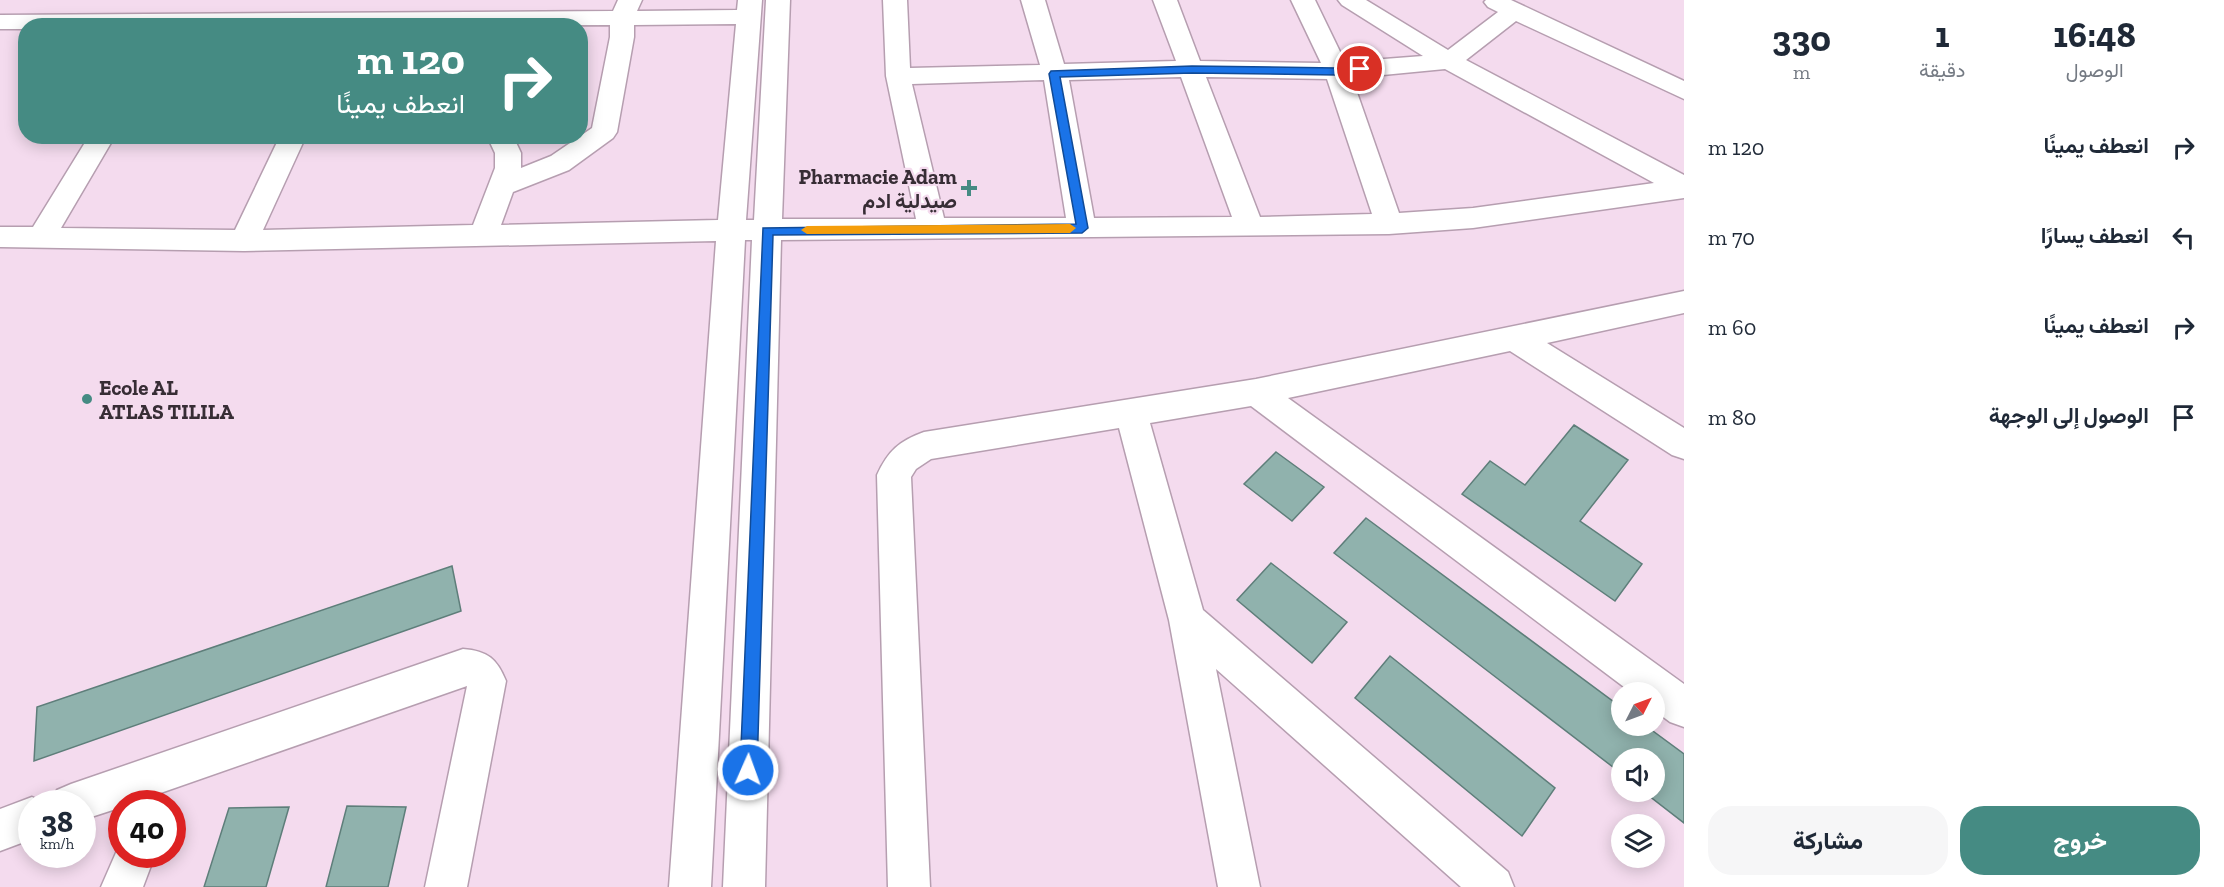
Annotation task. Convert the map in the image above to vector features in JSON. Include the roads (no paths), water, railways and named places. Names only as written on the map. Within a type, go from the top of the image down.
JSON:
[{"type":"street","points":[[174,18],[184,0]]},
{"type":"street","points":[[744,887],[767,231],[778,0]]},
{"type":"street","points":[[895,0],[898,76],[932,229]]},
{"type":"street","points":[[1033,0],[1054,74],[1082,228]]},
{"type":"street","points":[[1165,0],[1250,227]]},
{"type":"street","points":[[1304,0],[1337,71],[1389,224]]},
{"type":"street","points":[[1350,0],[1449,61],[1684,188]]},
{"type":"street","points":[[1491,0],[1684,91]]},
{"type":"street","points":[[588,143],[604,132],[626,9]]},
{"type":"street","points":[[279,18],[351,14],[750,9],[731,230],[690,887]]},
{"type":"street","points":[[898,76],[1192,69],[1337,71],[1449,61],[1514,11]]},
{"type":"street","points":[[0,22],[18,22]]},
{"type":"street","points":[[42,236],[97,144]]},
{"type":"street","points":[[244,241],[289,144]]},
{"type":"street","points":[[483,236],[508,168],[508,153],[504,144]]},
{"type":"street","points":[[501,186],[560,163],[587,144]]},
{"type":"street","points":[[0,237],[244,241],[731,230],[1389,224],[1473,218],[1684,188]]},
{"type":"street","points":[[909,887],[894,475],[904,459],[924,446],[1256,392],[1684,302]]},
{"type":"street","points":[[1515,338],[1684,445]]},
{"type":"street","points":[[1256,392],[1684,708]]},
{"type":"street","points":[[1131,411],[1187,620],[1239,887]]},
{"type":"street","points":[[1187,620],[1493,887]]},
{"type":"street","points":[[96,799],[158,787],[463,667],[475,668],[483,672],[487,681],[446,887]]},
{"type":"street","points":[[0,830],[18,823]]},
{"type":"street","points":[[122,887],[129,868]]},
{"type":"place","name":"Pharmacie Adam صيدلية ادم","points":[[969,188]]},
{"type":"place","name":"Ecole AL ATLAS TILILA","points":[[87,399]]}]
